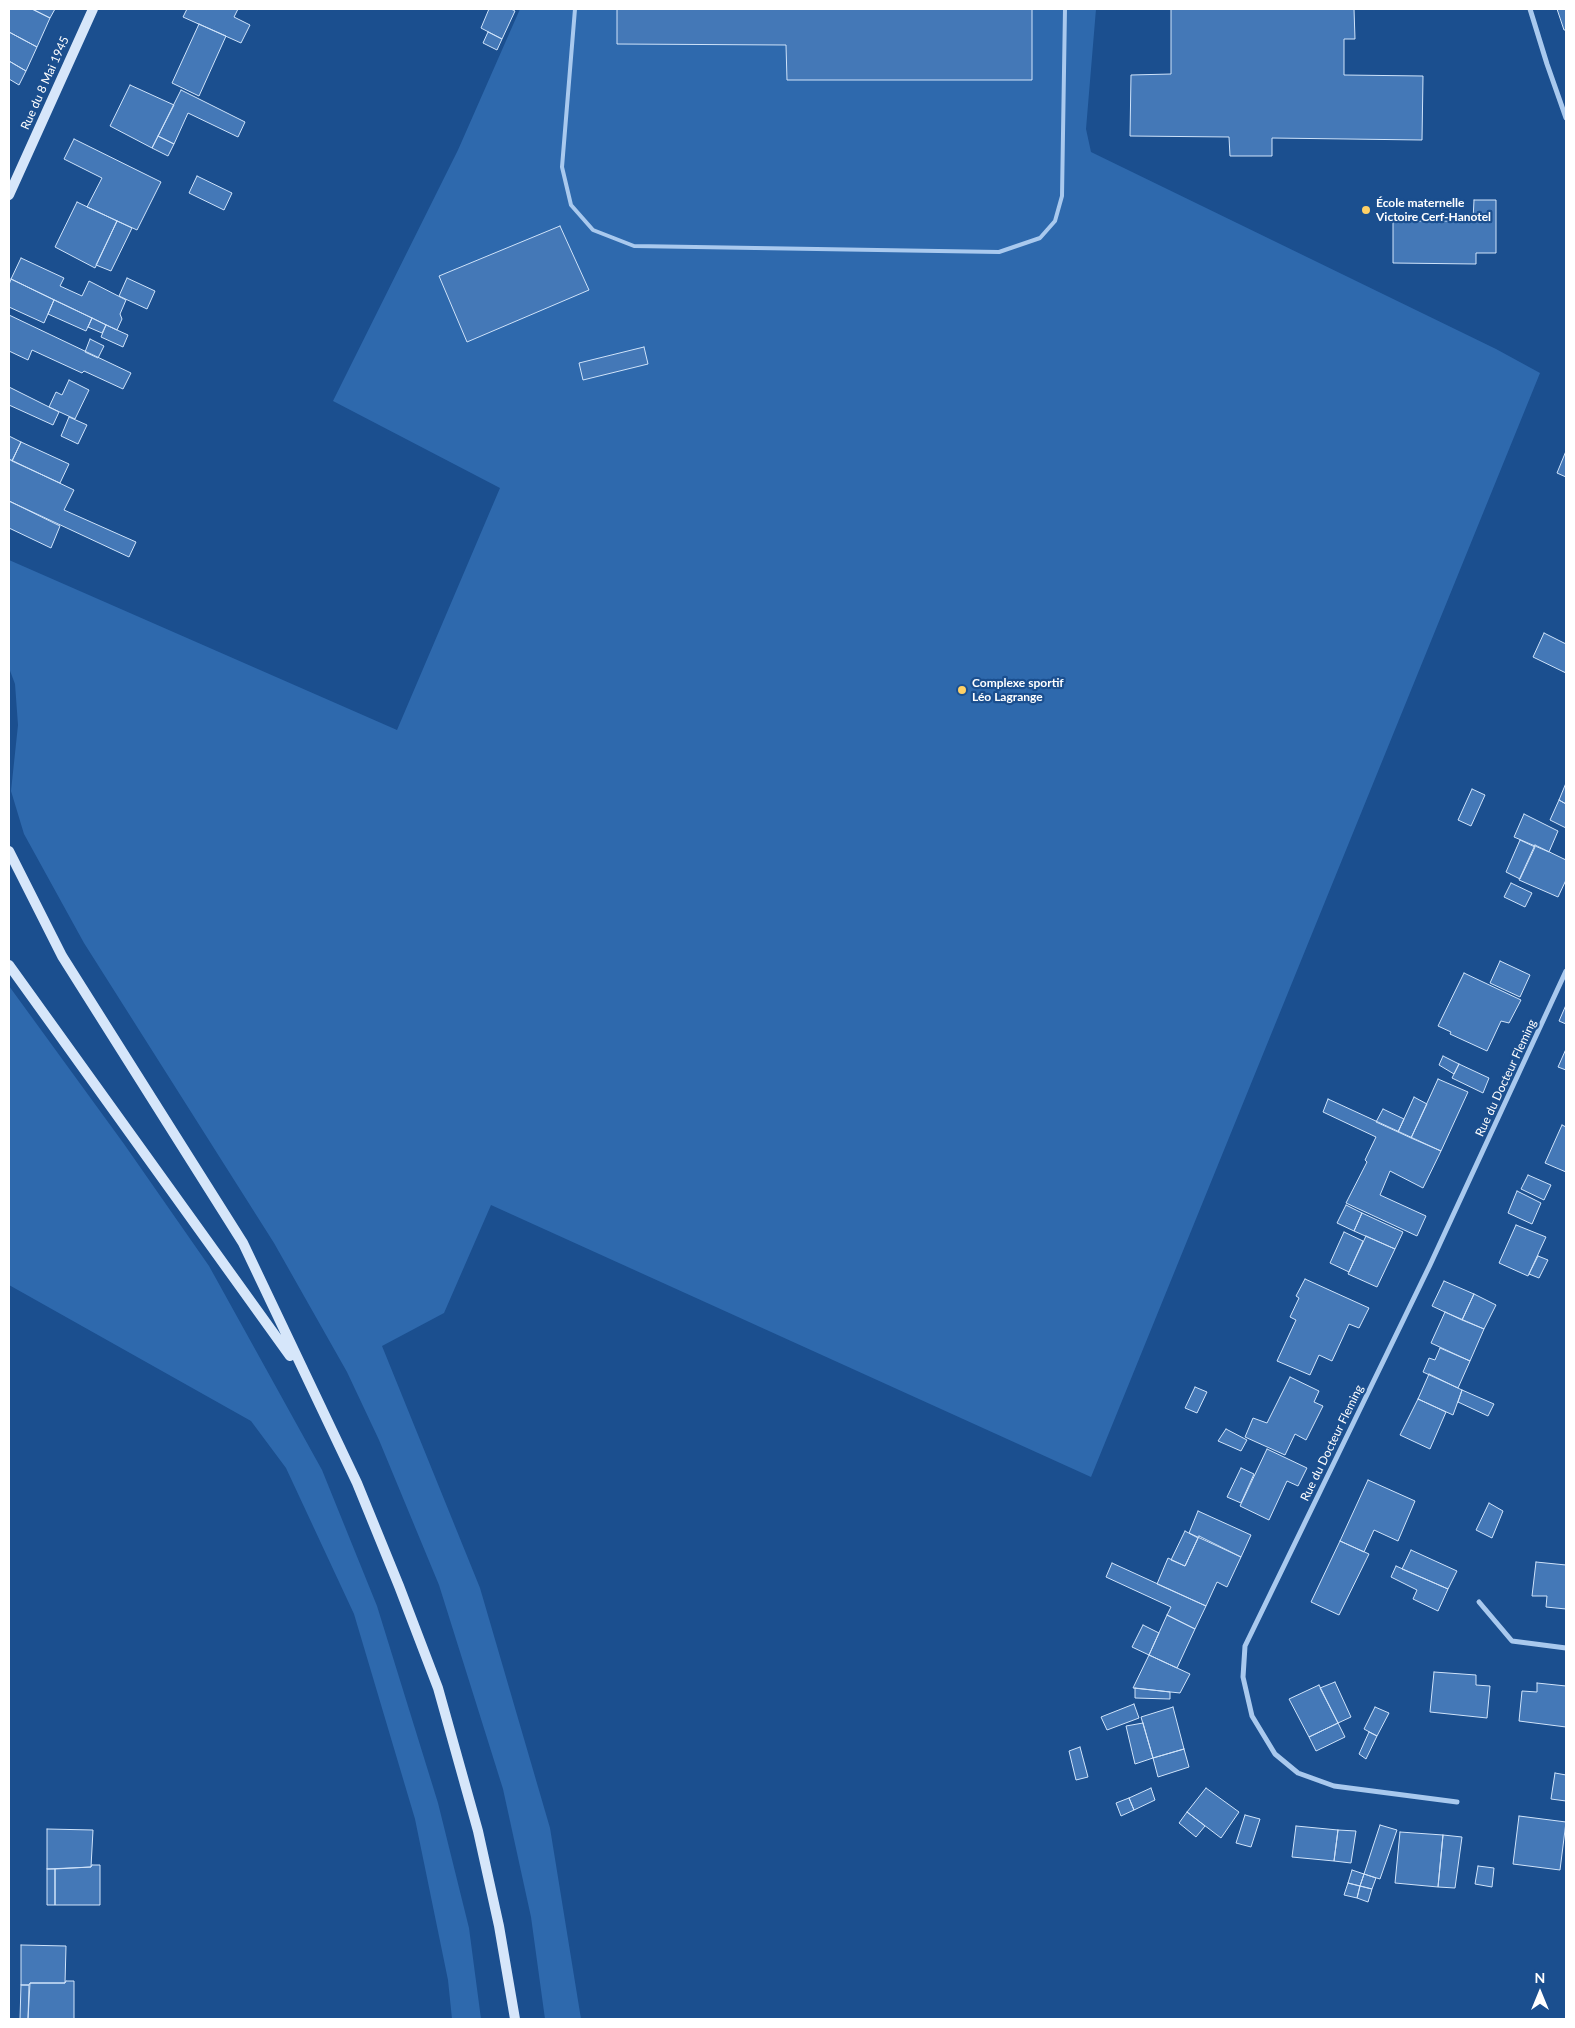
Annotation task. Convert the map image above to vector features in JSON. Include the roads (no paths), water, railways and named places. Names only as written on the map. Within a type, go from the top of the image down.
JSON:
[{"type":"main road","name":"Rue du 8 Mai 1945","points":[[9,194],[93,9]]},
{"type":"main road","points":[[9,851],[62,956],[243,1243],[357,1483],[438,1688],[478,1831],[499,1926],[514,2019]]},
{"type":"main road","points":[[9,965],[306,1377]]},
{"type":"street","points":[[1530,9],[1566,118]]},
{"type":"street","name":"Rue du Docteur Fleming","points":[[1457,1802],[1334,1786],[1298,1773],[1275,1754],[1252,1716],[1243,1677],[1245,1646],[1430,1265],[1566,971]]},
{"type":"street","points":[[1479,1602],[1512,1641],[1566,1648]]},
{"type":"lane","points":[[575,9],[562,167],[571,205],[593,230],[634,246],[998,252],[1040,238],[1055,221],[1060,204],[1062,196],[1065,9]]},
{"type":"place","name":"École maternelle Victoire Cerf-Hanotel","points":[[1366,210]]},
{"type":"place","name":"Complexe sportif Léo Lagrange","points":[[962,690]]}]
